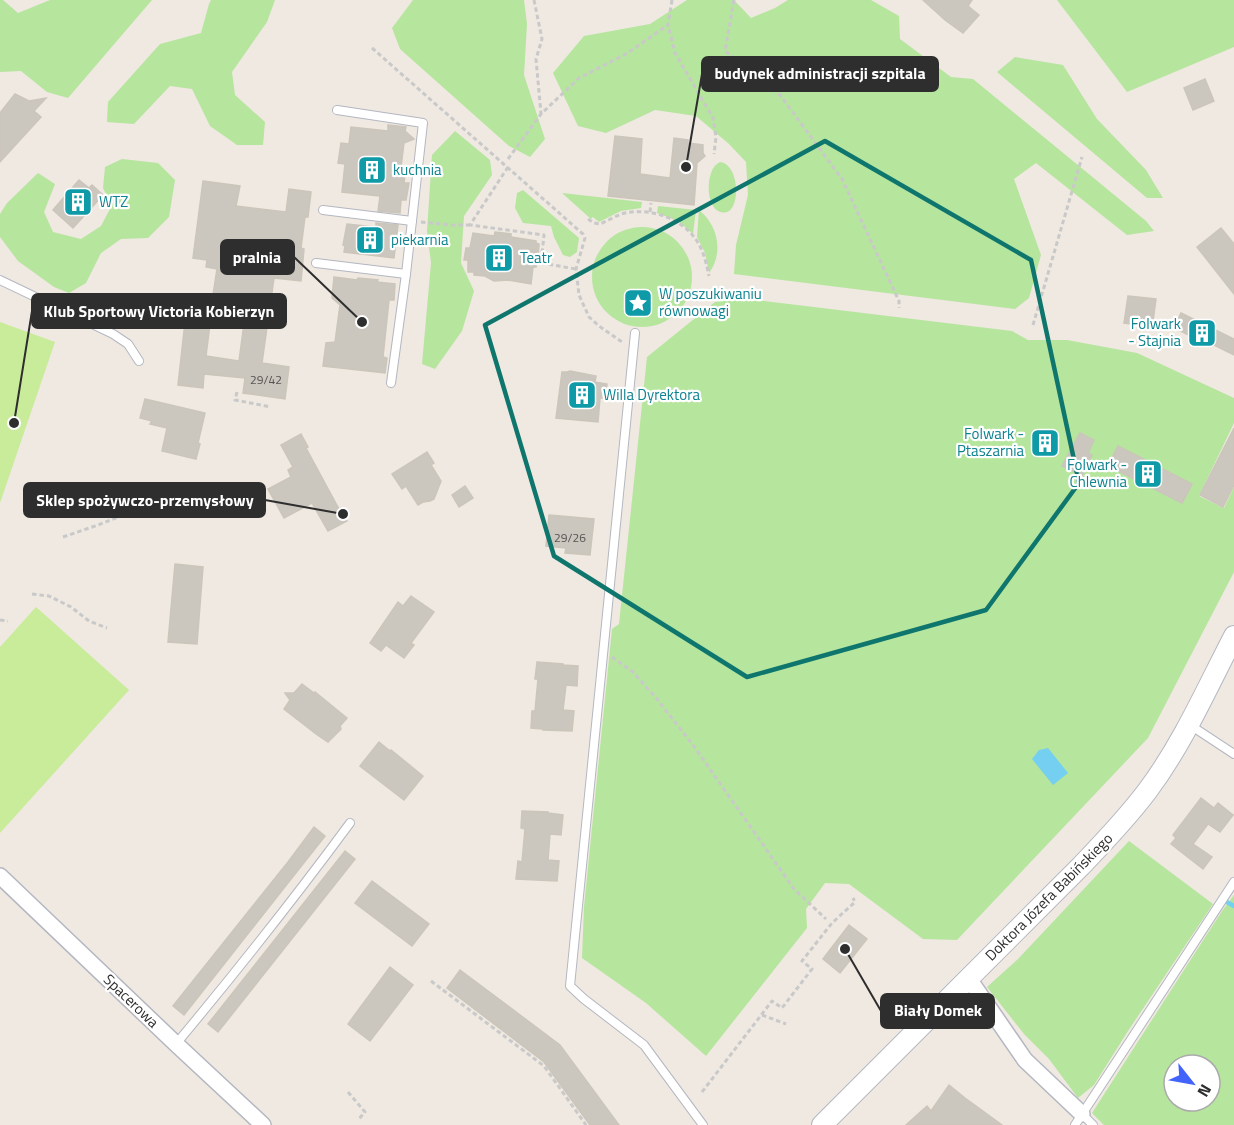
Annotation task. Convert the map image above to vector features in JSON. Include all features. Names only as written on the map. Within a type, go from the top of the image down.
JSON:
[{"type":"street","name":"Doktora Józefa Babińskiego","points":[[822,1125],[1121,824],[1174,752],[1234,636]]},
{"type":"street","name":"Spacerowa","points":[[0,876],[263,1125]]},
{"type":"street","points":[[966,979],[974,986],[1025,1060],[1084,1122]]},
{"type":"lane","points":[[337,110],[423,123],[406,274],[390,383]]},
{"type":"lane","points":[[323,210],[412,221]]},
{"type":"lane","points":[[316,263],[406,274]]},
{"type":"lane","points":[[0,280],[113,334],[128,344],[139,362]]},
{"type":"lane","points":[[635,333],[570,986],[644,1045],[703,1125]]},
{"type":"lane","points":[[1189,725],[1234,754]]},
{"type":"lane","points":[[176,1044],[280,917],[350,824]]},
{"type":"lane","points":[[1084,1122],[1234,882]]},
{"type":"path","points":[[534,0],[542,39],[536,59],[541,114]]},
{"type":"path","points":[[672,0],[668,25],[675,53],[713,118],[716,137],[714,154]]},
{"type":"path","points":[[734,0],[725,51],[780,95],[842,179],[899,301],[899,308]]},
{"type":"path","points":[[508,159],[541,114],[579,78],[626,54],[668,25]]},
{"type":"path","points":[[372,48],[584,234],[585,238],[576,269],[579,296],[589,316]]},
{"type":"path","points":[[1033,325],[1083,157]]},
{"type":"path","points":[[470,225],[508,167]]},
{"type":"path","points":[[650,212],[651,203]]},
{"type":"path","points":[[588,219],[600,224],[621,214],[650,212],[680,223],[694,237],[704,256],[709,276]]},
{"type":"path","points":[[412,221],[470,225],[544,235],[541,263],[576,269]]},
{"type":"path","points":[[237,392],[235,400],[271,407]]},
{"type":"path","points":[[63,537],[128,513],[166,491],[186,484],[215,484]]},
{"type":"path","points":[[32,594],[49,596],[71,607],[88,621],[107,628]]},
{"type":"path","points":[[0,620],[8,621]]},
{"type":"path","points":[[603,651],[633,672],[656,698],[693,745],[794,889],[826,920]]},
{"type":"path","points":[[702,1092],[772,1001],[782,1008],[812,969],[802,961],[832,923],[855,902],[853,898]]},
{"type":"path","points":[[431,981],[544,1066],[586,1125]]},
{"type":"path","points":[[762,1015],[786,1024]]},
{"type":"path","points":[[348,1092],[365,1112],[358,1120]]},
{"type":"highlighted area","points":[[825,141],[1031,260],[1079,483],[986,610],[747,677],[554,556],[485,325]]},
{"type":"green space","points":[[0,0],[18,13],[50,0],[152,0],[68,98],[47,92],[21,71],[0,72]]},
{"type":"green space","points":[[211,0],[275,0],[267,22],[232,72],[235,95],[265,122],[263,145],[237,145],[210,126],[192,89],[170,86],[134,124],[107,122],[108,102],[160,44],[201,33]]},
{"type":"green space","points":[[413,0],[524,0],[527,24],[524,75],[545,139],[530,157],[509,146],[400,49],[392,28]]},
{"type":"green space","points":[[687,0],[734,0],[751,18],[788,0],[871,0],[899,16],[900,39],[951,77],[973,79],[1146,221],[1154,231],[1127,235],[1036,163],[1014,179],[1041,255],[1029,298],[1015,309],[734,274],[736,245],[748,195],[746,162],[696,116],[655,110],[606,133],[578,126],[553,73],[584,36],[650,24]]},
{"type":"green space","points":[[1057,0],[1234,0],[1234,47],[1127,92]]},
{"type":"green space","points":[[1015,57],[1063,65],[1097,119],[1146,170],[1163,198],[1147,198],[997,72]]},
{"type":"green space","points":[[455,131],[490,160],[492,175],[464,216],[461,263],[474,291],[462,331],[435,369],[422,364],[431,263],[427,231],[432,155]]},
{"type":"green space","points":[[122,159],[158,163],[175,180],[169,217],[148,238],[121,239],[101,253],[86,283],[69,293],[54,287],[18,261],[0,237],[0,214],[7,203],[38,173],[55,184],[44,212],[53,232],[81,239],[101,226],[112,205],[103,188],[105,167]]},
{"type":"green space","points":[[720,162],[731,170],[736,186],[734,202],[727,212],[720,212],[714,208],[709,192],[711,174]]},
{"type":"green space","points":[[523,190],[579,238],[577,252],[570,257],[563,255],[551,226],[523,223],[515,208],[517,193]]},
{"type":"green space","points":[[562,193],[642,202],[641,208],[621,211],[599,222],[593,217],[591,219]]},
{"type":"green space","points":[[658,206],[696,210],[693,234],[678,221],[657,213]]},
{"type":"green space","points":[[699,210],[711,223],[717,240],[716,257],[709,273],[705,253],[697,237]]},
{"type":"green space","points":[[642,227],[661,231],[677,242],[688,258],[692,277],[688,296],[677,312],[661,323],[642,327],[623,323],[607,312],[596,296],[592,277],[596,258],[607,242],[623,231]]},
{"type":"green space","points":[[739,298],[1012,331],[1028,340],[1067,340],[1137,353],[1234,398],[1234,423],[1199,496],[1224,508],[1234,487],[1234,572],[1148,738],[957,940],[923,939],[849,884],[825,883],[806,909],[807,928],[706,1056],[646,1003],[582,958],[584,907],[612,629],[619,624],[647,357],[715,302]]},
{"type":"green space","points":[[0,322],[55,342],[0,503]]},
{"type":"green space","points":[[36,607],[129,690],[0,833],[0,647]]},
{"type":"green space","points":[[1129,841],[1213,904],[1094,1085],[1078,1098],[1049,1059],[1024,1034],[987,987],[1018,959]]},
{"type":"green space","points":[[1234,895],[1234,1125],[1104,1125],[1092,1113]]},
{"type":"water","points":[[1048,748],[1068,773],[1053,785],[1032,759],[1039,750]]},
{"type":"building","points":[[923,0],[972,0],[968,6],[979,15],[963,33]]},
{"type":"building","points":[[1205,79],[1214,101],[1193,110],[1184,88]]},
{"type":"building","points":[[15,94],[29,101],[46,98],[34,111],[41,117],[0,162],[0,113]]},
{"type":"building","name":"kuchnia","points":[[388,125],[406,127],[405,131],[414,139],[404,143],[400,175],[405,176],[404,183],[409,183],[406,200],[401,200],[400,213],[378,211],[380,196],[342,192],[345,164],[338,163],[341,143],[349,144],[351,127],[388,131]]},
{"type":"building","points":[[615,136],[642,139],[640,174],[670,178],[674,138],[703,145],[705,156],[697,163],[694,205],[608,196]]},
{"type":"building","name":"WTZ","points":[[79,180],[89,188],[92,185],[103,195],[73,228],[53,210]]},
{"type":"building","points":[[203,181],[240,186],[236,206],[286,212],[289,189],[311,192],[301,248],[304,249],[301,281],[274,278],[262,363],[289,367],[285,399],[243,393],[245,378],[204,374],[203,388],[178,385],[186,313],[211,316],[206,356],[239,361],[247,301],[213,295],[217,269],[206,267],[207,260],[193,258]]},
{"type":"building","name":"piekarnia","points":[[376,223],[398,225],[394,258],[344,252],[347,224],[376,227]]},
{"type":"building","points":[[1221,228],[1234,244],[1234,294],[1197,247]]},
{"type":"building","name":"Teatr","points":[[495,232],[511,234],[511,237],[536,241],[539,244],[531,284],[508,280],[494,281],[485,276],[474,275],[474,272],[468,272],[468,260],[464,260],[466,248],[470,248],[473,233],[494,236]]},
{"type":"building","points":[[334,277],[378,280],[377,282],[395,284],[394,300],[389,300],[383,357],[387,358],[385,373],[323,366],[326,343],[335,342],[340,305],[332,298]]},
{"type":"building","points":[[1128,296],[1156,299],[1153,321],[1147,326],[1124,323]]},
{"type":"building","name":"Folwark - Stajnia","points":[[1181,313],[1234,339],[1234,355],[1174,328]]},
{"type":"building","name":"Willa Dyrektora","points":[[570,371],[596,376],[595,382],[607,384],[605,398],[600,398],[598,422],[556,418],[562,372]]},
{"type":"building","points":[[145,399],[205,413],[196,459],[162,451],[167,428],[150,424],[152,421],[140,418]]},
{"type":"building","points":[[1234,428],[1234,485],[1223,507],[1200,495]]},
{"type":"building","points":[[1080,433],[1094,440],[1088,453],[1092,455],[1082,476],[1062,466]]},
{"type":"building","points":[[301,434],[308,447],[306,448],[347,521],[328,531],[312,503],[284,518],[268,489],[291,477],[288,470],[293,467],[281,445]]},
{"type":"building","name":"Folwark - Chlewnia","points":[[1118,446],[1192,484],[1182,503],[1108,466]]},
{"type":"building","points":[[427,452],[434,463],[431,465],[441,481],[434,499],[418,505],[406,486],[402,489],[392,474]]},
{"type":"building","points":[[465,486],[473,498],[459,507],[452,495]]},
{"type":"building","points":[[549,515],[594,519],[590,555],[565,553],[566,548],[546,546]]},
{"type":"building","points":[[175,564],[203,567],[197,644],[168,642]]},
{"type":"building","points":[[411,596],[434,612],[411,643],[414,645],[404,658],[386,645],[381,651],[370,643],[398,602],[403,606]]},
{"type":"building","points":[[537,662],[578,666],[577,686],[566,685],[563,710],[574,711],[572,731],[531,728],[538,679],[535,679]]},
{"type":"building","points":[[302,684],[347,718],[340,726],[341,729],[328,742],[284,709],[290,700],[285,693],[294,693]]},
{"type":"building","points":[[379,742],[423,776],[404,800],[360,766]]},
{"type":"building","points":[[1201,798],[1214,808],[1218,803],[1233,815],[1220,832],[1208,824],[1193,844],[1212,857],[1203,869],[1171,844],[1176,838],[1173,835]]},
{"type":"building","points":[[522,811],[563,815],[561,835],[550,834],[548,860],[559,861],[557,881],[516,879],[518,861],[522,862],[525,829],[521,828]]},
{"type":"building","points":[[314,827],[325,836],[184,1015],[173,1006]]},
{"type":"building","points":[[345,851],[355,859],[218,1032],[208,1024]]},
{"type":"building","points":[[372,881],[429,924],[412,946],[355,903]]},
{"type":"building","points":[[849,925],[867,939],[840,973],[823,959]]},
{"type":"building","points":[[390,967],[413,985],[370,1041],[348,1024]]},
{"type":"building","points":[[460,970],[560,1045],[619,1125],[590,1125],[544,1062],[447,988]]},
{"type":"building","points":[[949,1085],[1002,1125],[906,1125],[927,1106],[931,1111]]},
{"type":"waterway","points":[[1225,901],[1234,906]]},
{"type":"place","name":"budynek administracji szpitala","points":[[686,167]]},
{"type":"place","name":"kuchnia","points":[[372,170]]},
{"type":"place","name":"WTZ","points":[[78,202]]},
{"type":"place","name":"piekarnia","points":[[370,240]]},
{"type":"place","name":"Teatr","points":[[499,258]]},
{"type":"place","name":"W poszukiwaniu równowagi","points":[[638,303]]},
{"type":"place","name":"pralnia","points":[[362,322]]},
{"type":"place","name":"Folwark - Stajnia","points":[[1202,333]]},
{"type":"place","name":"Willa Dyrektora","points":[[582,395]]},
{"type":"place","name":"Klub Sportowy Victoria Kobierzyn","points":[[14,423]]},
{"type":"place","name":"Folwark - Ptaszarnia","points":[[1045,443]]},
{"type":"place","name":"Folwark - Chlewnia","points":[[1148,474]]},
{"type":"place","name":"Sklep spożywczo-przemysłowy","points":[[343,514]]},
{"type":"place","name":"Biały Domek","points":[[845,949]]}]
